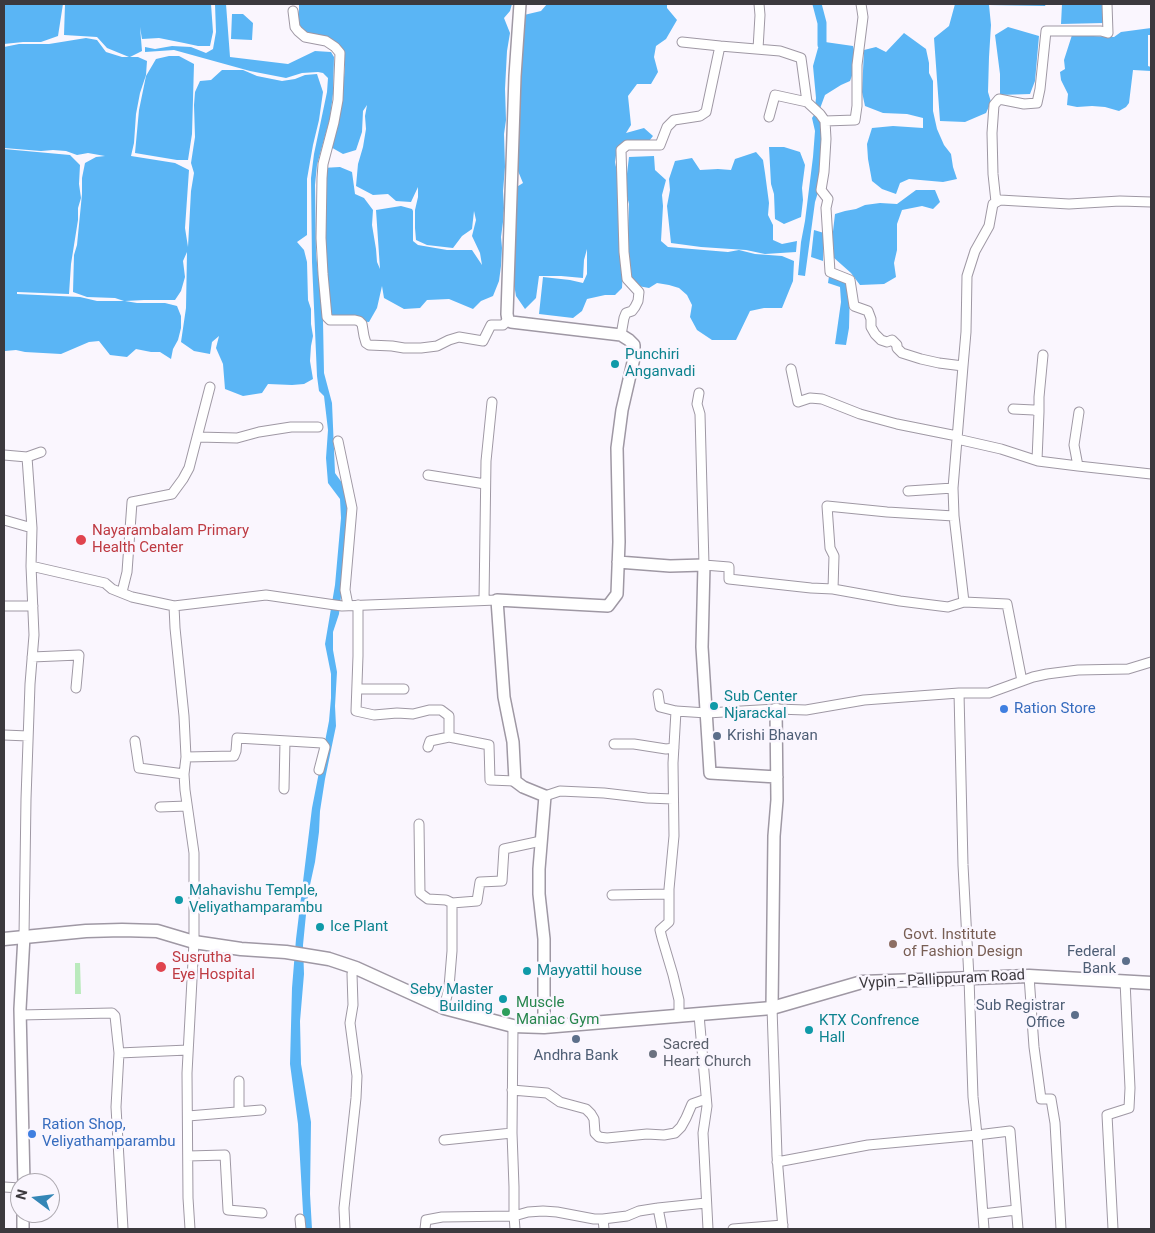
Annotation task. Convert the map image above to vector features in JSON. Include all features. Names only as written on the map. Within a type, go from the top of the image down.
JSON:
[{"type":"main road","name":"Vypin - Pallippuram Road","points":[[4,939],[86,931],[149,930],[194,942],[241,950],[286,952],[329,958],[356,968],[444,1008],[512,1026],[544,1027],[772,1008],[862,982],[1029,976],[1151,983]]},
{"type":"street","points":[[508,320],[515,76],[520,4]]},
{"type":"street","points":[[758,49],[759,4]]},
{"type":"street","points":[[769,116],[775,95],[816,111],[854,120],[857,106],[857,65],[863,17],[861,4]]},
{"type":"street","points":[[996,202],[992,133],[994,105],[999,99],[1024,104],[1037,103],[1046,31],[1108,33],[1107,4]]},
{"type":"street","points":[[293,11],[295,27],[298,31],[306,37],[326,41],[340,53],[338,100],[323,164],[322,178],[321,238],[327,317],[330,320],[359,321],[362,324],[366,343],[369,345],[404,348],[437,346],[459,337],[483,341],[491,325],[503,325],[508,320]]},
{"type":"street","points":[[682,42],[780,50],[801,58],[826,139],[821,190],[828,199],[826,208],[830,272],[850,280],[854,306],[868,311],[871,327],[881,340],[888,342],[892,340],[902,353],[921,359],[963,366]]},
{"type":"street","points":[[621,335],[626,313],[632,311],[635,307],[639,292],[627,279],[624,252],[621,150],[627,145],[660,145],[667,127],[674,120],[700,116],[706,112],[720,46]]},
{"type":"street","points":[[964,602],[954,516],[953,488],[966,332],[967,276],[975,250],[988,226],[993,204],[1000,200],[1068,204],[1120,201],[1151,202]]},
{"type":"street","points":[[31,566],[105,583],[112,589],[132,597],[174,606],[266,595],[345,606],[497,600],[608,606],[617,594],[619,542],[617,448],[622,410],[634,358],[634,345],[630,340],[621,335],[511,322],[508,320]]},
{"type":"street","points":[[1037,460],[1039,396],[1043,355]]},
{"type":"street","points":[[791,368],[798,402],[810,398],[822,398],[860,414],[957,437],[1037,460],[1151,474]]},
{"type":"street","points":[[122,592],[127,572],[132,502],[172,494],[189,468],[210,387]]},
{"type":"street","points":[[699,393],[697,404],[700,414],[704,565],[702,647],[710,773],[777,777]]},
{"type":"street","points":[[484,600],[486,450],[492,402]]},
{"type":"street","points":[[1014,410],[1034,410],[1039,412]]},
{"type":"street","points":[[1078,466],[1074,445],[1079,412]]},
{"type":"street","points":[[198,437],[237,438],[259,432],[318,427]]},
{"type":"street","points":[[338,442],[352,508],[345,606]]},
{"type":"street","points":[[4,455],[27,457],[41,452]]},
{"type":"street","points":[[24,1173],[20,1015],[24,936],[28,736],[34,635],[31,566],[32,528],[27,457]]},
{"type":"street","points":[[428,475],[485,484]]},
{"type":"street","points":[[908,491],[953,488]]},
{"type":"street","points":[[833,589],[834,556],[830,548],[827,506],[954,516]]},
{"type":"street","points":[[4,520],[32,528]]},
{"type":"street","points":[[618,562],[670,566],[704,565],[729,567],[729,579],[833,589],[948,607],[964,602],[1007,604],[1022,681]]},
{"type":"street","points":[[497,600],[504,698],[513,742],[515,781]]},
{"type":"street","points":[[358,605],[356,711],[374,715],[397,712],[413,714],[429,710],[441,710],[449,716],[449,737]]},
{"type":"street","points":[[4,606],[33,606]]},
{"type":"street","points":[[174,606],[184,716],[185,790],[194,853],[194,942],[188,1050],[188,1229]]},
{"type":"street","points":[[32,657],[79,655],[76,688]]},
{"type":"street","points":[[658,694],[660,707],[676,711],[707,713],[806,710],[864,700],[959,693],[989,693],[1033,677],[1048,674],[1078,670],[1128,669],[1151,662]]},
{"type":"street","points":[[357,689],[404,689]]},
{"type":"street","points":[[959,693],[963,864],[973,1097],[984,1229]]},
{"type":"street","points":[[733,1229],[783,1227],[777,1162],[772,1008],[774,836],[777,800],[776,710]]},
{"type":"street","points":[[676,711],[673,799],[674,836],[669,894],[669,922],[660,930],[679,1000],[679,1016]]},
{"type":"street","points":[[4,735],[28,736]]},
{"type":"street","points":[[428,747],[430,741],[449,737],[489,745],[490,780],[515,781],[545,796],[560,791],[673,799]]},
{"type":"street","points":[[186,757],[234,756],[237,738],[322,743],[325,747],[319,770]]},
{"type":"street","points":[[135,741],[139,768],[184,774]]},
{"type":"street","points":[[284,789],[285,741]]},
{"type":"street","points":[[614,744],[634,744],[666,749],[674,748]]},
{"type":"street","points":[[544,1027],[544,939],[539,869],[545,796]]},
{"type":"street","points":[[160,807],[187,806]]},
{"type":"street","points":[[419,824],[420,892],[428,899],[446,900],[452,903],[477,901],[480,882],[502,880],[504,849],[540,841]]},
{"type":"street","points":[[612,894],[669,894]]},
{"type":"street","points":[[444,1008],[449,987],[452,951],[452,903]]},
{"type":"street","points":[[345,1229],[344,1200],[356,1098],[356,1076],[350,1023],[353,1005],[352,974],[356,968]]},
{"type":"street","points":[[1029,976],[1034,1047],[1041,1099],[1052,1099],[1056,1124],[1061,1229]]},
{"type":"street","points":[[1113,1229],[1107,1115],[1130,1108],[1125,981]]},
{"type":"street","points":[[20,1015],[112,1013],[116,1016],[119,1053],[116,1107],[123,1229]]},
{"type":"street","points":[[699,1015],[707,1106],[703,1133],[708,1229]]},
{"type":"street","points":[[512,1026],[512,1133],[515,1229]]},
{"type":"street","points":[[119,1053],[188,1050]]},
{"type":"street","points":[[239,1081],[239,1112]]},
{"type":"street","points":[[512,1090],[546,1093],[560,1102],[586,1109],[594,1119],[595,1133],[600,1137],[607,1138],[646,1134],[675,1134],[681,1127],[692,1104],[706,1099]]},
{"type":"street","points":[[188,1116],[261,1110]]},
{"type":"street","points":[[777,1162],[868,1145],[1010,1131],[1018,1229]]},
{"type":"street","points":[[444,1140],[512,1133]]},
{"type":"street","points":[[188,1156],[225,1155],[228,1210],[262,1213]]},
{"type":"street","points":[[425,1229],[426,1220],[442,1217],[514,1216],[528,1212],[543,1211],[603,1219],[628,1216],[640,1211],[658,1208],[706,1203]]},
{"type":"street","points":[[658,1208],[662,1229]]},
{"type":"street","points":[[983,1214],[1016,1210]]},
{"type":"street","points":[[300,1219],[301,1229]]},
{"type":"street","points":[[603,1219],[604,1229]]},
{"type":"green space","points":[[75,963],[80,963],[81,994],[75,994]]},
{"type":"water","points":[[4,4],[63,4],[58,36],[41,42],[4,44]]},
{"type":"water","points":[[65,4],[211,4],[213,32],[210,46],[198,46],[159,38],[142,39],[140,27],[142,51],[130,57],[138,57],[147,61],[146,75],[136,114],[131,156],[175,163],[189,170],[185,228],[188,247],[191,191],[194,173],[191,163],[195,137],[194,105],[195,92],[200,81],[211,80],[222,70],[243,70],[257,76],[282,81],[317,74],[323,92],[307,179],[307,235],[297,242],[304,250],[307,262],[308,300],[311,309],[313,336],[310,361],[313,379],[304,384],[268,384],[262,393],[243,396],[225,389],[223,364],[216,348],[219,336],[212,342],[210,354],[194,351],[181,342],[186,308],[187,252],[183,261],[185,277],[181,291],[175,300],[125,301],[165,303],[177,306],[181,316],[181,328],[171,359],[160,352],[136,349],[127,357],[110,355],[99,341],[89,342],[61,354],[16,350],[5,351],[4,149],[70,155],[80,165],[79,184],[81,198],[71,264],[69,294],[17,292],[17,294],[80,297],[97,301],[124,301],[115,298],[87,297],[73,292],[74,255],[77,245],[82,194],[82,178],[85,163],[96,157],[105,156],[88,153],[77,155],[66,151],[4,148],[4,47],[19,44],[49,44],[86,38],[97,40],[106,52],[129,57],[107,48],[97,37],[64,35]]},
{"type":"water","points":[[215,4],[226,4],[230,57],[288,64],[315,51],[331,52],[334,57],[330,118],[317,165],[315,185],[316,253],[323,321],[324,373],[332,403],[335,473],[350,494],[339,614],[333,632],[333,650],[337,672],[336,726],[320,811],[319,832],[308,894],[303,945],[304,974],[300,1021],[301,1064],[311,1122],[310,1194],[312,1229],[304,1229],[298,1124],[290,1064],[292,988],[296,939],[312,808],[329,721],[331,674],[325,644],[335,585],[341,518],[340,499],[328,483],[326,458],[328,430],[324,396],[319,391],[317,376],[312,262],[311,178],[328,78],[323,73],[318,72],[302,73],[286,78],[250,71],[174,50],[145,52],[145,47],[155,49],[172,46],[191,47],[206,53],[213,49],[216,32]]},
{"type":"water","points":[[299,4],[512,4],[510,11],[504,18],[510,33],[505,89],[505,167],[501,266],[499,281],[493,296],[481,301],[473,309],[449,299],[427,300],[420,308],[404,309],[384,298],[382,286],[377,308],[369,322],[329,318],[322,168],[340,167],[352,172],[355,194],[364,198],[373,210],[372,225],[377,262],[380,269],[376,210],[401,206],[413,211],[413,241],[418,245],[447,250],[472,250],[482,265],[480,253],[472,236],[476,220],[474,211],[472,229],[462,236],[453,248],[427,245],[416,240],[415,210],[418,187],[411,202],[396,201],[388,194],[373,195],[356,186],[358,164],[366,129],[365,116],[367,105],[363,111],[362,132],[356,150],[343,154],[329,146],[337,130],[345,66],[342,56],[332,45],[321,44],[296,26]]},
{"type":"water","points":[[547,4],[667,4],[667,8],[677,20],[666,39],[656,46],[654,57],[658,72],[651,84],[637,84],[628,96],[631,125],[626,133],[644,128],[653,136],[646,145],[617,149],[615,162],[623,269],[622,288],[615,295],[587,299],[582,311],[573,318],[539,314],[543,277],[583,283],[587,274],[587,249],[583,278],[539,276],[536,298],[525,309],[516,296],[514,284],[515,188],[523,183],[518,171],[517,154],[519,74],[524,15],[541,11]]},
{"type":"water","points":[[955,4],[1046,4],[1045,6],[989,5],[991,25],[988,92],[991,102],[986,113],[965,122],[940,121],[934,38],[949,26]]},
{"type":"water","points":[[1062,4],[1103,4],[1103,23],[1061,24]]},
{"type":"water","points":[[232,14],[243,14],[253,23],[252,40],[231,39]]},
{"type":"water","points":[[1008,27],[1039,36],[1035,81],[1030,94],[1000,95],[1000,74],[995,35]]},
{"type":"water","points":[[1151,28],[1151,35],[1148,35],[1148,66],[1151,67],[1151,71],[1133,70],[1129,103],[1126,107],[1119,111],[1105,107],[1067,105],[1068,94],[1061,80],[1060,72],[1065,69],[1064,60],[1072,35],[1114,37],[1121,32]]},
{"type":"water","points":[[904,33],[926,49],[929,73],[933,81],[933,111],[937,129],[944,145],[951,154],[957,179],[943,182],[909,179],[900,183],[896,194],[882,189],[872,181],[867,144],[872,128],[893,126],[923,128],[923,118],[907,114],[883,113],[865,106],[862,92],[864,50],[876,47],[886,52]]},
{"type":"water","points":[[825,42],[853,46],[855,53],[853,73],[850,81],[825,95],[818,114],[825,133],[820,186],[815,202],[805,276],[798,275],[815,131],[812,118],[816,98],[813,66],[818,48]]},
{"type":"water","points":[[179,56],[194,64],[192,134],[188,160],[135,153],[139,110],[146,76],[156,59]]},
{"type":"water","points":[[769,147],[784,147],[800,152],[805,165],[801,217],[784,224],[775,219]]},
{"type":"water","points":[[756,152],[763,160],[769,203],[768,215],[773,225],[773,240],[782,244],[797,241],[796,252],[765,254],[746,250],[671,243],[667,206],[670,190],[669,179],[675,161],[692,158],[700,170],[731,170],[735,159]]},
{"type":"water","points":[[654,156],[655,170],[666,180],[662,195],[661,241],[668,247],[728,252],[739,250],[755,254],[782,256],[794,261],[793,281],[782,308],[764,308],[750,311],[736,340],[712,340],[697,330],[690,317],[692,305],[687,295],[679,288],[657,283],[649,288],[638,286],[630,276],[627,259],[629,204],[626,192],[629,157]]},
{"type":"water","points":[[916,190],[935,190],[940,202],[933,209],[922,206],[902,210],[897,224],[897,250],[894,263],[896,277],[884,284],[860,285],[851,273],[833,257],[832,240],[835,214],[865,205],[880,203],[897,204]]},
{"type":"water","points":[[814,230],[824,233],[823,261],[811,257]]},
{"type":"water","points":[[829,276],[843,281],[850,288],[849,328],[846,345],[835,344],[841,302],[840,287],[828,283]]},
{"type":"waterway","points":[[817,4],[822,23],[822,45]]},
{"type":"place","name":"Punchiri Anganvadi","points":[[615,364]]},
{"type":"place","name":"Nayarambalam Primary Health Center","points":[[81,540]]},
{"type":"place","name":"Sub Center Njarackal","points":[[714,706]]},
{"type":"place","name":"Ration Store","points":[[1004,709]]},
{"type":"place","name":"Krishi Bhavan","points":[[717,736]]},
{"type":"place","name":"Mahavishu Temple, Veliyathamparambu","points":[[179,900]]},
{"type":"place","name":"Ice Plant","points":[[320,927]]},
{"type":"place","name":"Govt. Institute of Fashion Design","points":[[893,944]]},
{"type":"place","name":"Federal Bank","points":[[1126,961]]},
{"type":"place","name":"Susrutha Eye Hospital","points":[[161,967]]},
{"type":"place","name":"Mayyattil house","points":[[527,971]]},
{"type":"place","name":"Seby Master Building","points":[[503,999]]},
{"type":"place","name":"Muscle Maniac Gym","points":[[506,1012]]},
{"type":"place","name":"Sub Registrar Office","points":[[1075,1015]]},
{"type":"place","name":"KTX Confrence Hall","points":[[809,1030]]},
{"type":"place","name":"Andhra Bank","points":[[576,1039]]},
{"type":"place","name":"Sacred Heart Church","points":[[653,1054]]},
{"type":"place","name":"Ration Shop, Veliyathamparambu","points":[[32,1134]]}]
